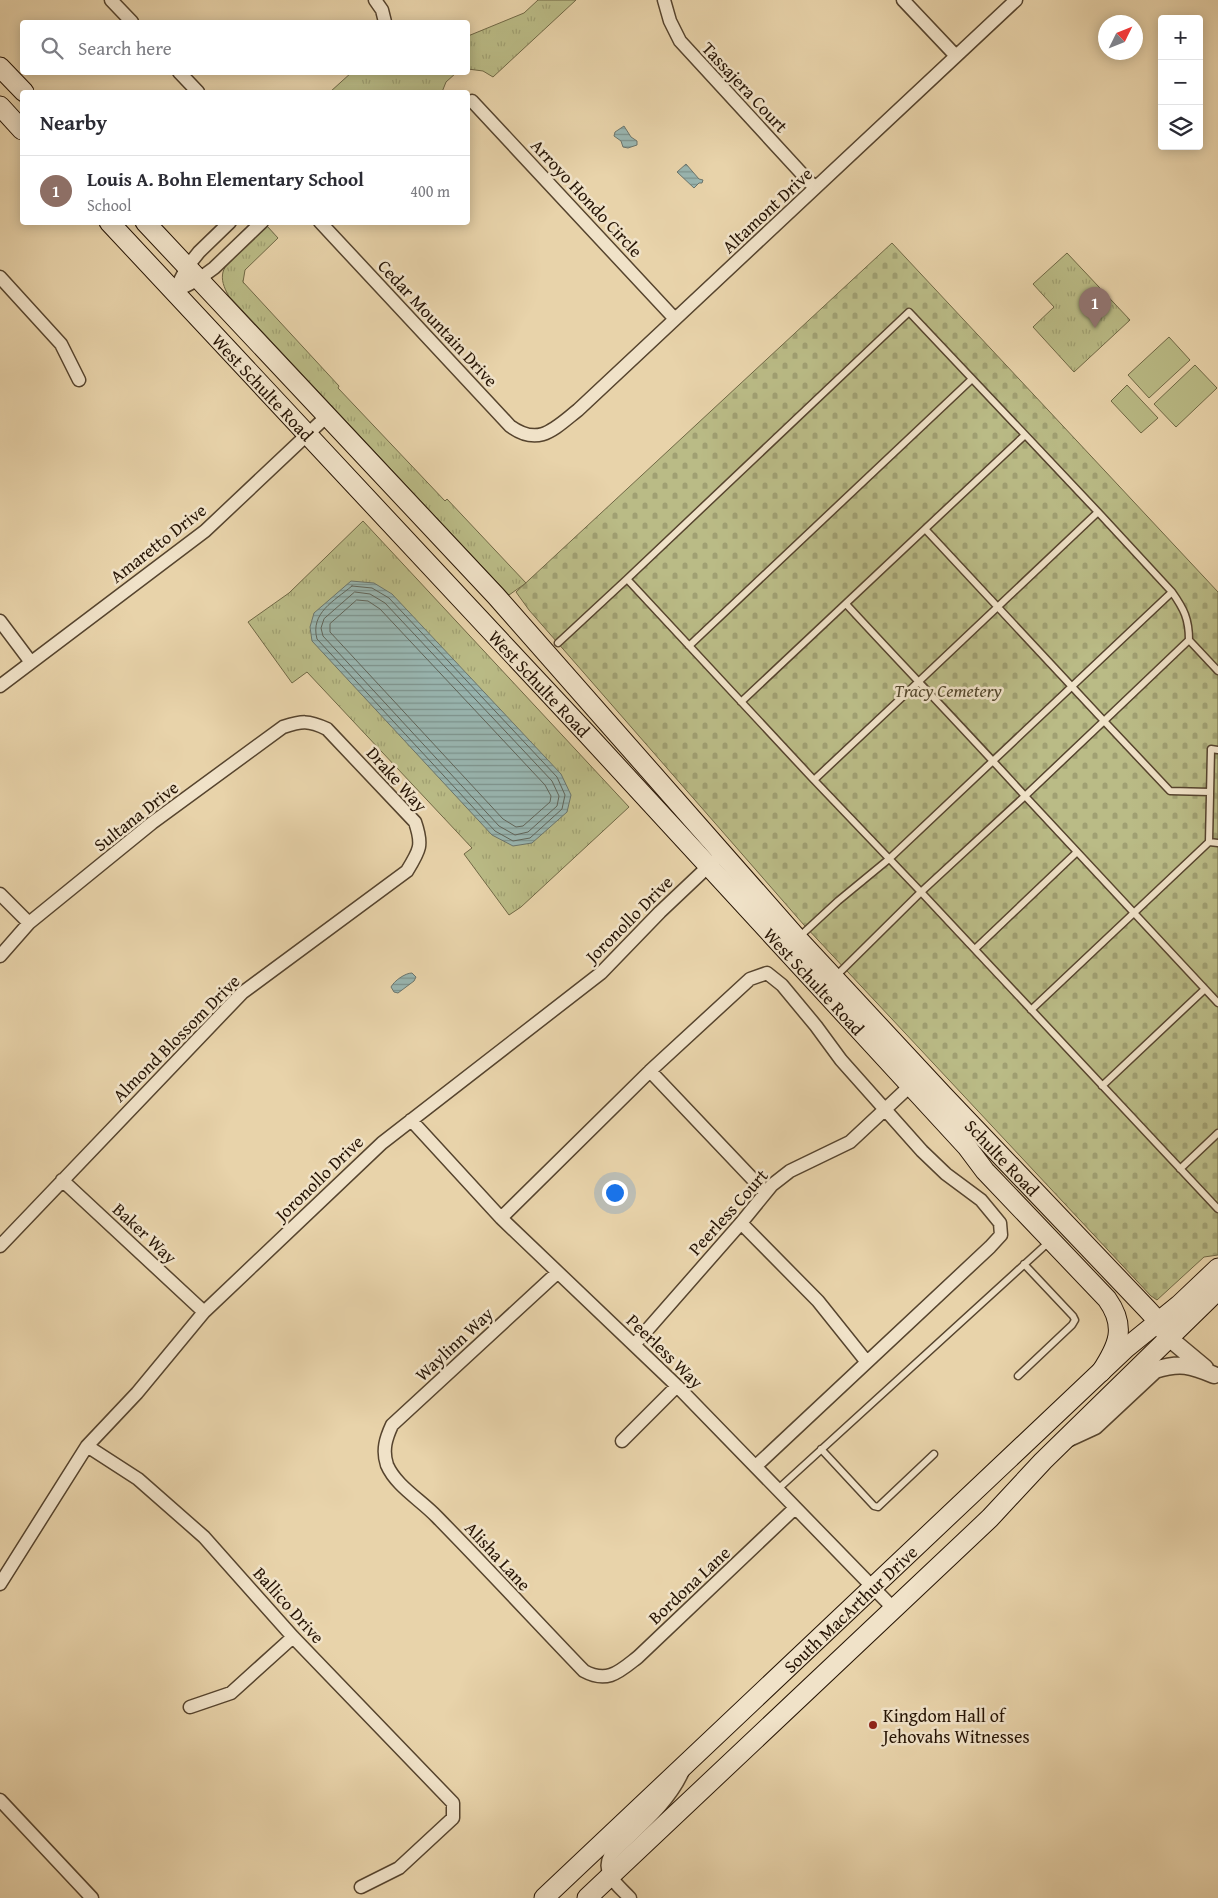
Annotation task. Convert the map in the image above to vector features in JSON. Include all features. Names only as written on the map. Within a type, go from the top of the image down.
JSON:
[{"type":"main road","points":[[0,67],[22,90]]},
{"type":"main road","points":[[0,106],[20,128]]},
{"type":"main road","name":"West Schulte Road","points":[[112,225],[308,435],[715,860],[797,938],[834,978]]},
{"type":"main road","name":"West Schulte Road","points":[[148,225],[496,596],[715,860],[910,1086],[968,1147]]},
{"type":"main road","name":"Schulte Road","points":[[834,978],[1169,1338]]},
{"type":"main road","points":[[968,1147],[985,1171],[1107,1299],[1116,1314],[1119,1326],[1118,1341],[1101,1372]]},
{"type":"main road","name":"Schulte Road","points":[[968,1147],[991,1165],[1137,1314],[1155,1324]]},
{"type":"main road","name":"South MacArthur Drive","points":[[544,1898],[1126,1348],[1218,1268]]},
{"type":"main road","name":"South MacArthur Drive","points":[[587,1898],[990,1518],[1064,1440],[1218,1290]]},
{"type":"street","points":[[111,0],[130,20]]},
{"type":"street","points":[[375,0],[382,10],[384,20]]},
{"type":"street","name":"Tassajera Court","points":[[664,0],[670,21],[680,41],[815,188]]},
{"type":"street","points":[[903,0],[956,56]]},
{"type":"street","name":"Altamont Drive","points":[[536,436],[550,432],[578,410],[1016,0]]},
{"type":"street","points":[[182,75],[196,90]]},
{"type":"street","name":"Arroyo Hondo Circle","points":[[472,101],[675,319]]},
{"type":"street","points":[[174,292],[193,273],[199,252],[227,225]]},
{"type":"street","points":[[193,273],[214,268],[259,225]]},
{"type":"street","name":"Cedar Mountain Drive","points":[[323,225],[510,426],[521,434],[536,436]]},
{"type":"street","points":[[0,278],[61,344],[79,380]]},
{"type":"street","name":"Amaretto Drive","points":[[0,686],[199,536],[327,416]]},
{"type":"street","points":[[0,621],[30,662]]},
{"type":"street","name":"Drake Way","points":[[305,721],[327,729],[415,822],[420,838],[418,854],[407,871],[398,878]]},
{"type":"street","name":"Sultana Drive","points":[[0,956],[30,923],[152,823],[283,727],[305,721]]},
{"type":"street","name":"Joronollo Drive","points":[[0,1584],[87,1446],[137,1393],[204,1312],[382,1143],[601,973],[660,912],[715,860]]},
{"type":"street","name":"Almond Blossom Drive","points":[[0,1246],[242,993],[398,878]]},
{"type":"street","points":[[0,894],[30,923]]},
{"type":"street","points":[[500,1218],[650,1071],[750,979],[767,973],[782,985],[841,1060],[922,1151],[940,1168],[981,1200],[1000,1223],[1001,1235],[756,1466]]},
{"type":"street","points":[[650,1071],[765,1192]]},
{"type":"street","name":"Peerless Court","points":[[634,1345],[741,1223],[765,1192],[790,1171],[850,1142],[910,1086]]},
{"type":"street","name":"Peerless Way","points":[[411,1120],[500,1218],[677,1386],[894,1609]]},
{"type":"street","name":"Baker Way","points":[[62,1180],[204,1312]]},
{"type":"street","points":[[741,1223],[818,1301],[866,1361]]},
{"type":"street","name":"Waylinn Way","points":[[384,1447],[392,1425],[557,1273]]},
{"type":"street","name":"Schulte Road","points":[[1169,1338],[1216,1377]]},
{"type":"street","points":[[1064,1440],[1095,1426],[1155,1370],[1181,1365],[1195,1367],[1216,1377]]},
{"type":"street","points":[[622,1441],[677,1386]]},
{"type":"street","name":"Ballico Drive","points":[[87,1446],[138,1479],[204,1537],[293,1637],[453,1803],[453,1818],[399,1868],[361,1887]]},
{"type":"street","name":"Alisha Lane","points":[[384,1447],[387,1464],[397,1480],[436,1515],[584,1671],[592,1676],[601,1677]]},
{"type":"street","name":"Bordona Lane","points":[[601,1677],[616,1674],[638,1657],[795,1508]]},
{"type":"street","points":[[190,1707],[231,1693],[293,1637]]},
{"type":"street","points":[[630,1898],[610,1876],[607,1862],[610,1856],[664,1802],[677,1785],[686,1764]]},
{"type":"street","points":[[0,1800],[92,1898]]},
{"type":"lane","points":[[558,643],[909,312],[1172,592],[1183,608],[1189,625],[1189,640],[1218,671]]},
{"type":"lane","points":[[689,646],[972,379]]},
{"type":"lane","points":[[741,702],[1025,435]]},
{"type":"lane","points":[[814,780],[1098,512]]},
{"type":"lane","points":[[925,528],[1170,791],[1210,792]]},
{"type":"lane","points":[[627,579],[1218,1209]]},
{"type":"lane","points":[[797,938],[889,859],[1172,592]]},
{"type":"lane","points":[[846,604],[1218,1003]]},
{"type":"lane","points":[[834,978],[921,892],[1189,640]]},
{"type":"lane","points":[[1209,842],[1211,749],[1218,750]]},
{"type":"lane","points":[[1031,1010],[1209,842],[1218,842]]},
{"type":"lane","points":[[975,949],[1077,852]]},
{"type":"lane","points":[[1102,1086],[1205,989]]},
{"type":"lane","points":[[1180,1169],[1218,1133]]},
{"type":"lane","points":[[778,1489],[1050,1240]]},
{"type":"lane","points":[[1018,1376],[1075,1320],[1074,1316],[1024,1264]]},
{"type":"lane","points":[[821,1449],[874,1506],[878,1507],[934,1454]]},
{"type":"green space","points":[[538,0],[576,0],[493,77],[483,71],[470,69],[470,35],[524,13]]},
{"type":"green space","points":[[349,75],[454,75],[446,82],[443,90],[332,90]]},
{"type":"green space","points":[[267,226],[278,238],[245,270],[243,282],[339,386],[338,388],[526,583],[509,595],[228,295],[222,275],[225,268],[235,255]]},
{"type":"green space","name":"Tracy Cemetery","points":[[892,243],[1218,592],[1218,1255],[1204,1257],[1157,1300],[1151,1296],[804,925],[529,610],[516,592]]},
{"type":"green space","points":[[1067,253],[1130,320],[1074,372],[1033,327],[1054,307],[1033,284]]},
{"type":"green space","points":[[1169,337],[1190,360],[1149,398],[1128,375]]},
{"type":"green space","points":[[1195,365],[1217,388],[1176,427],[1154,404]]},
{"type":"green space","points":[[1127,385],[1158,418],[1141,433],[1111,401]]},
{"type":"green space","points":[[363,521],[629,807],[521,907],[509,915],[464,854],[472,848],[307,672],[292,683],[248,622],[289,593]]},
{"type":"water","points":[[624,126],[631,137],[637,141],[637,145],[628,148],[623,147],[621,141],[614,136],[615,132]]},
{"type":"water","points":[[686,164],[699,179],[703,180],[702,183],[699,183],[694,188],[677,172]]},
{"type":"water","points":[[351,581],[374,583],[392,594],[561,774],[571,795],[567,812],[532,843],[513,846],[492,835],[312,641],[310,627],[314,613]]},
{"type":"water","points":[[412,973],[416,977],[414,981],[398,993],[394,992],[391,987],[395,982],[403,976]]},
{"type":"place","name":"Louis A. Bohn Elementary School","points":[[1095,328]]},
{"type":"place","name":"Kingdom Hall of Jehovahs Witnesses","points":[[873,1725]]}]
